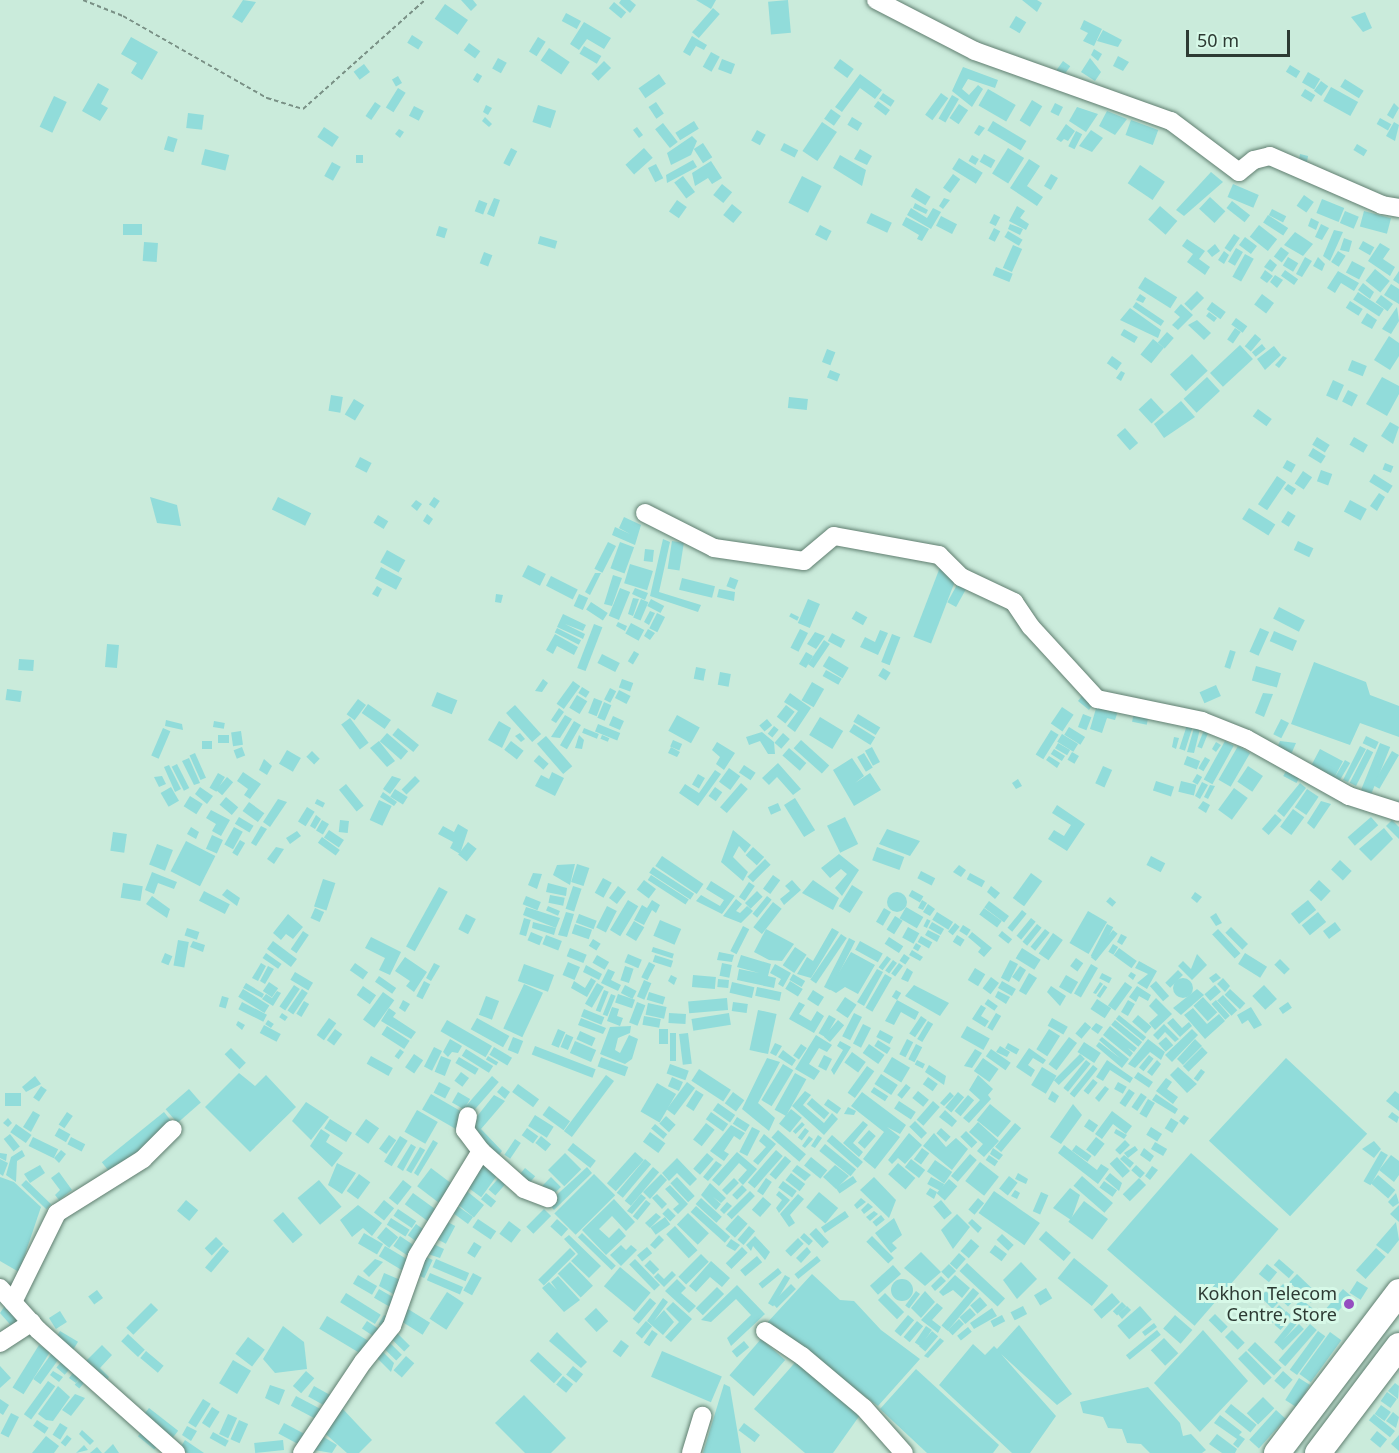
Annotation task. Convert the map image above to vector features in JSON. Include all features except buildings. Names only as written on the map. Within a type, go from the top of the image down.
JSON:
[{"type":"highway","points":[[1277,1453],[1399,1292]]},
{"type":"highway","points":[[1318,1453],[1399,1346]]},
{"type":"street","points":[[876,0],[975,51],[1171,121],[1239,172],[1254,160],[1270,156],[1382,205],[1399,208]]},
{"type":"street","points":[[645,513],[714,548],[804,561],[834,536],[939,555],[961,577],[1014,602],[1031,627],[1096,699],[1202,721],[1247,739],[1348,796],[1399,812]]},
{"type":"street","points":[[468,1116],[465,1130],[481,1151],[524,1189],[548,1198]]},
{"type":"street","points":[[14,1302],[57,1213],[143,1159],[173,1129]]},
{"type":"street","points":[[302,1453],[363,1362],[392,1326],[417,1256],[481,1151]]},
{"type":"street","points":[[0,1288],[32,1322],[176,1453]]},
{"type":"street","points":[[0,1343],[32,1322]]},
{"type":"street","points":[[765,1331],[802,1356],[864,1408],[904,1453]]},
{"type":"street","points":[[691,1453],[702,1416]]},
{"type":"path","points":[[83,0],[123,16],[267,98],[303,109],[425,0]]},
{"type":"place","name":"Kokhon Telecom Centre, Store","points":[[1349,1304]]}]
